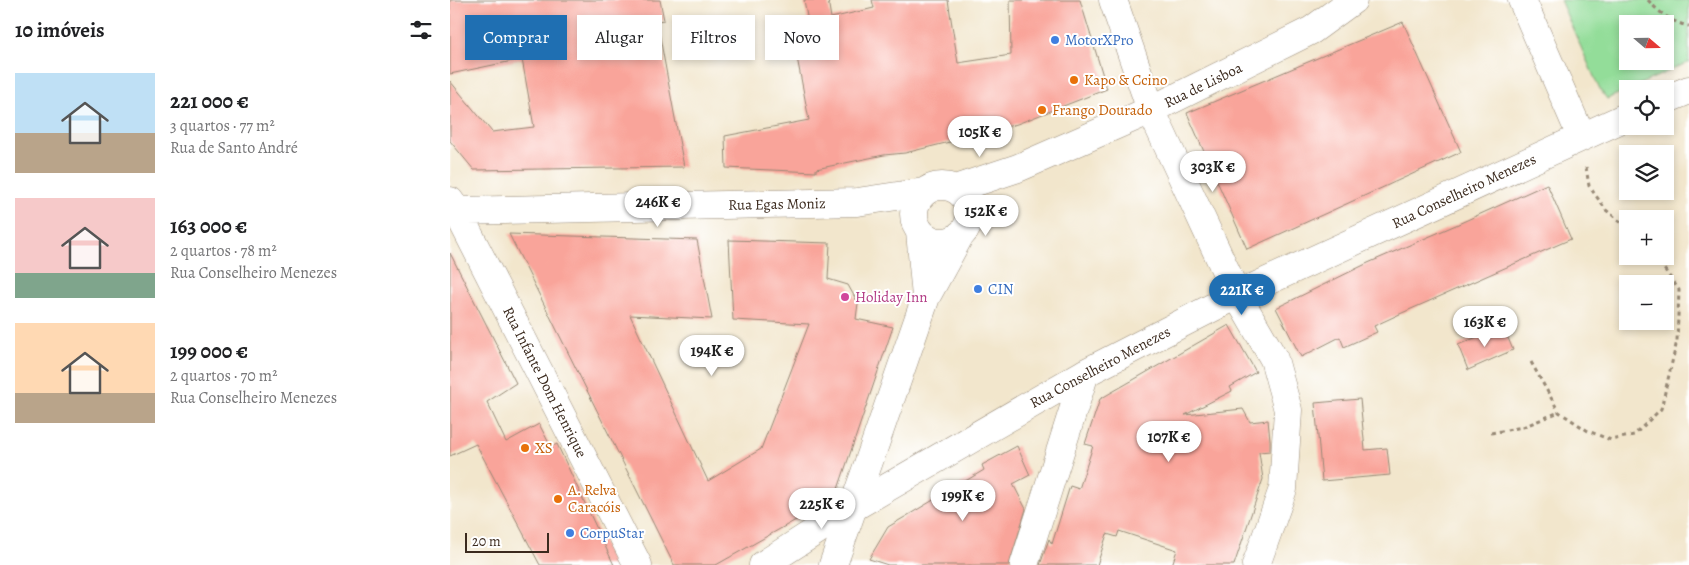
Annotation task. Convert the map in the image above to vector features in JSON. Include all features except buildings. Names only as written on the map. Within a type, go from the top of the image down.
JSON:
[{"type":"main road","points":[[1112,0],[1151,110],[1237,295],[1274,359],[1288,410],[1283,489],[1256,565]]},
{"type":"main road","name":"Rua de Lisboa","points":[[956,189],[1018,168],[1151,110],[1312,30],[1353,0]]},
{"type":"main road","points":[[1522,0],[1581,136]]},
{"type":"main road","points":[[1674,96],[1689,90]]},
{"type":"main road","name":"Rua Conselheiro Menezes","points":[[763,565],[852,508],[1085,373],[1237,295],[1619,120]]},
{"type":"main road","name":"Rua de Lisboa","points":[[965,226],[1018,168]]},
{"type":"main road","points":[[833,565],[926,297],[965,226],[969,205],[964,195],[956,189],[945,185],[934,187],[924,192],[917,200],[914,211],[918,227],[926,297]]},
{"type":"main road","name":"Rua Egas Moniz","points":[[452,208],[857,202],[924,192]]},
{"type":"main road","name":"Rua Egas Moniz","points":[[857,202],[918,227]]},
{"type":"main road","name":"Rua Infante Dom Henrique","points":[[452,208],[638,565]]},
{"type":"main road","points":[[918,227],[929,239],[940,242],[951,241],[965,226]]},
{"type":"main road","points":[[1024,565],[1085,373]]},
{"type":"path","points":[[1648,0],[1657,10],[1680,24],[1689,26]]},
{"type":"path","points":[[1581,136],[1589,186],[1606,210],[1619,221]]},
{"type":"path","points":[[1530,362],[1559,412],[1588,431],[1611,440],[1634,434],[1661,409],[1677,341],[1679,290],[1661,265]]},
{"type":"path","points":[[1491,433],[1523,427],[1559,412]]},
{"type":"green space","points":[[1560,0],[1689,0],[1689,62],[1674,69],[1674,15],[1619,15],[1619,70],[1671,70],[1649,80],[1619,80],[1619,94],[1607,99],[1599,88]]},
{"type":"place","name":"MotorXPro","points":[[1055,40]]},
{"type":"place","name":"Kapo & Ccino","points":[[1074,80]]},
{"type":"place","name":"Frango Dourado","points":[[1042,110]]},
{"type":"place","name":"CIN","points":[[978,289]]},
{"type":"place","name":"Holiday Inn","points":[[845,297]]},
{"type":"place","name":"XS","points":[[525,448]]},
{"type":"place","name":"A. Relva Caracóis","points":[[558,499]]},
{"type":"place","name":"CorpuStar","points":[[570,533]]}]
